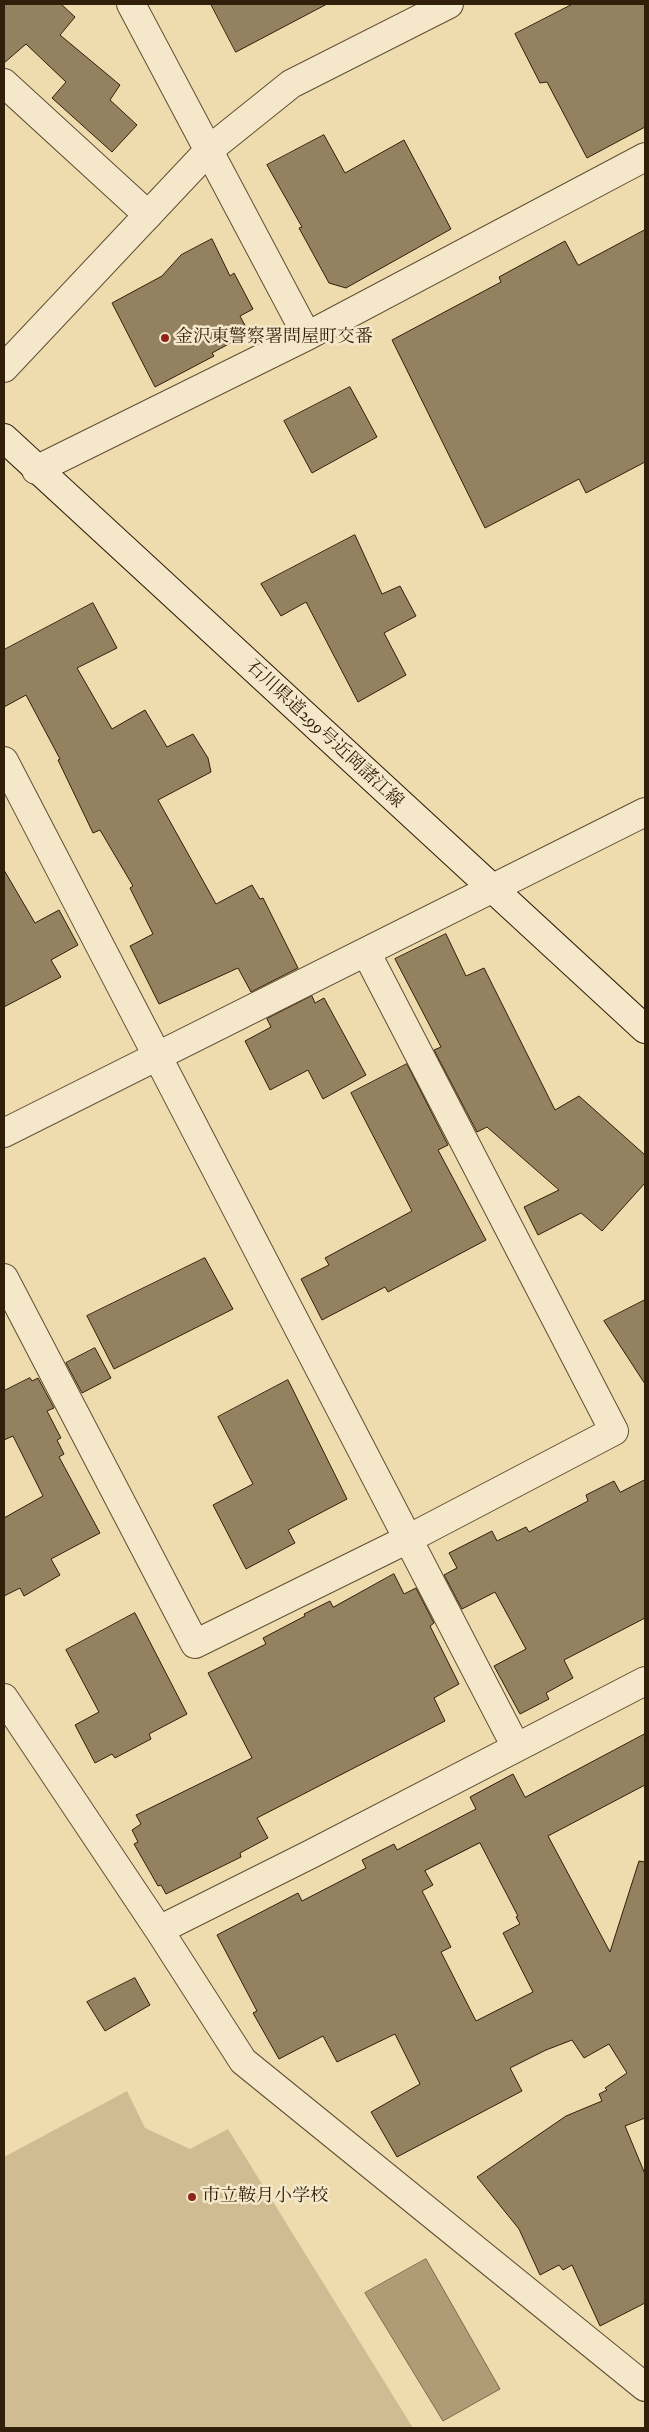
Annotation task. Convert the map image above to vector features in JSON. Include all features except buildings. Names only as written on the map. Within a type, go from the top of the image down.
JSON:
[{"type":"street","points":[[131,4],[307,336]]},
{"type":"street","points":[[4,368],[210,150],[291,84],[449,4]]},
{"type":"street","points":[[4,84],[148,215]]},
{"type":"street","points":[[36,470],[307,336],[645,157]]},
{"type":"street","name":"石川県道299号近岡諸江線","points":[[4,438],[36,470],[645,1029]]},
{"type":"street","points":[[4,761],[516,1747]]},
{"type":"street","points":[[4,1133],[645,812]]},
{"type":"street","points":[[4,1278],[196,1644],[408,1538],[614,1431],[366,952]]},
{"type":"street","points":[[159,1930],[645,1681]]},
{"type":"street","points":[[4,1698],[12,1727],[159,1930],[244,2061],[645,2386]]},
{"type":"shaded area","name":"市立鞍月小学校","points":[[127,2091],[145,2128],[190,2149],[228,2129],[413,2428],[4,2428],[4,2157]]},
{"type":"shaded area","points":[[426,2259],[500,2389],[443,2421],[365,2293]]},
{"type":"place","name":"金沢東警察署問屋町交番","points":[[165,338]]},
{"type":"place","name":"市立鞍月小学校","points":[[192,2197]]}]
